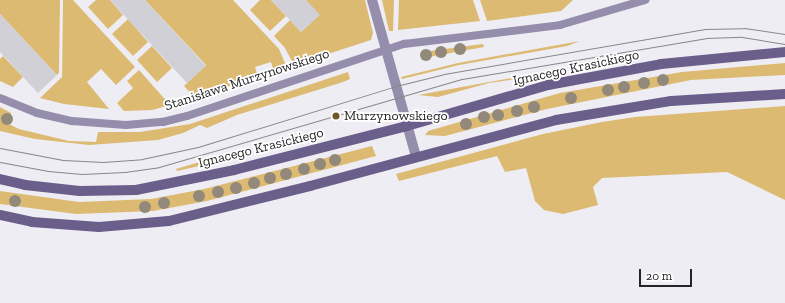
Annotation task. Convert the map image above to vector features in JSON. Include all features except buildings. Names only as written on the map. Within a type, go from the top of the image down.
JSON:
[{"type":"main road","name":"Ignacego Krasickiego","points":[[0,179],[25,185],[80,190],[136,190],[234,170],[407,126],[548,85],[661,64],[785,52]]},
{"type":"main road","points":[[0,215],[32,222],[99,227],[157,223],[310,186],[416,156],[556,120],[606,110],[679,100],[785,94]]},
{"type":"street","points":[[372,0],[416,156]]},
{"type":"lane","name":"Stanisława Murzynowskiego","points":[[0,98],[37,113],[72,121],[126,125],[163,122],[187,116],[385,49],[404,44],[560,25],[645,0]]},
{"type":"shaded area","points":[[0,0],[60,0],[59,73],[57,75],[0,14]]},
{"type":"shaded area","points":[[63,0],[73,0],[135,67],[116,85],[101,69],[87,82],[109,109],[64,104],[40,98],[62,77]]},
{"type":"shaded area","points":[[96,0],[110,0],[123,15],[108,29],[88,7]]},
{"type":"shaded area","points":[[145,0],[233,0],[279,49],[287,68],[274,72],[271,62],[255,67],[258,77],[194,97],[184,86],[206,65]]},
{"type":"shaded area","points":[[260,0],[271,0],[286,16],[270,31],[250,10]]},
{"type":"shaded area","points":[[306,0],[365,0],[373,33],[371,40],[294,65],[285,48],[274,36],[290,20],[301,32],[319,15]]},
{"type":"shaded area","points":[[382,0],[394,0],[393,31],[389,31]]},
{"type":"shaded area","points":[[399,0],[473,0],[480,21],[398,30]]},
{"type":"shaded area","points":[[480,0],[573,0],[561,11],[487,21]]},
{"type":"shaded area","points":[[128,19],[148,42],[133,56],[112,34]]},
{"type":"shaded area","points":[[580,41],[567,46],[459,65],[402,79],[401,77],[458,63]]},
{"type":"shaded area","points":[[483,44],[484,47],[423,58],[422,52]]},
{"type":"shaded area","points":[[152,46],[172,68],[157,82],[137,60]]},
{"type":"shaded area","points":[[3,56],[23,77],[13,87],[0,81],[0,59]]},
{"type":"shaded area","points":[[785,63],[785,75],[691,80],[547,109],[445,136],[425,135],[428,131],[560,93],[682,72]]},
{"type":"shaded area","points":[[139,70],[170,105],[152,110],[124,111],[117,103],[133,88],[127,81]]},
{"type":"shaded area","points":[[348,72],[350,79],[343,82],[237,115],[207,128],[200,125],[183,133],[158,140],[89,145],[35,139],[0,131],[0,107],[11,113],[9,124],[19,129],[69,141],[96,142],[98,132],[140,132],[190,124]]},
{"type":"shaded area","points":[[545,72],[546,75],[489,83],[438,97],[418,95]]},
{"type":"shaded area","points":[[785,106],[785,200],[727,172],[602,178],[593,187],[598,205],[563,214],[544,210],[535,201],[526,168],[505,172],[497,156],[399,181],[396,174],[543,134],[602,122],[635,117]]},
{"type":"shaded area","points":[[372,146],[376,156],[207,201],[153,211],[76,214],[0,204],[0,191],[79,202],[151,199],[204,189]]},
{"type":"shaded area","points":[[237,151],[239,157],[177,171],[176,169]]},
{"type":"tram line","points":[[0,148],[63,160],[103,162],[142,159],[198,147],[396,86],[444,74],[705,29],[744,28],[785,34]]},
{"type":"tram line","points":[[0,162],[48,171],[82,174],[125,172],[159,167],[462,79],[706,38],[742,37],[785,44]]},
{"type":"place","name":"Murzynowskiego","points":[[336,116]]}]
